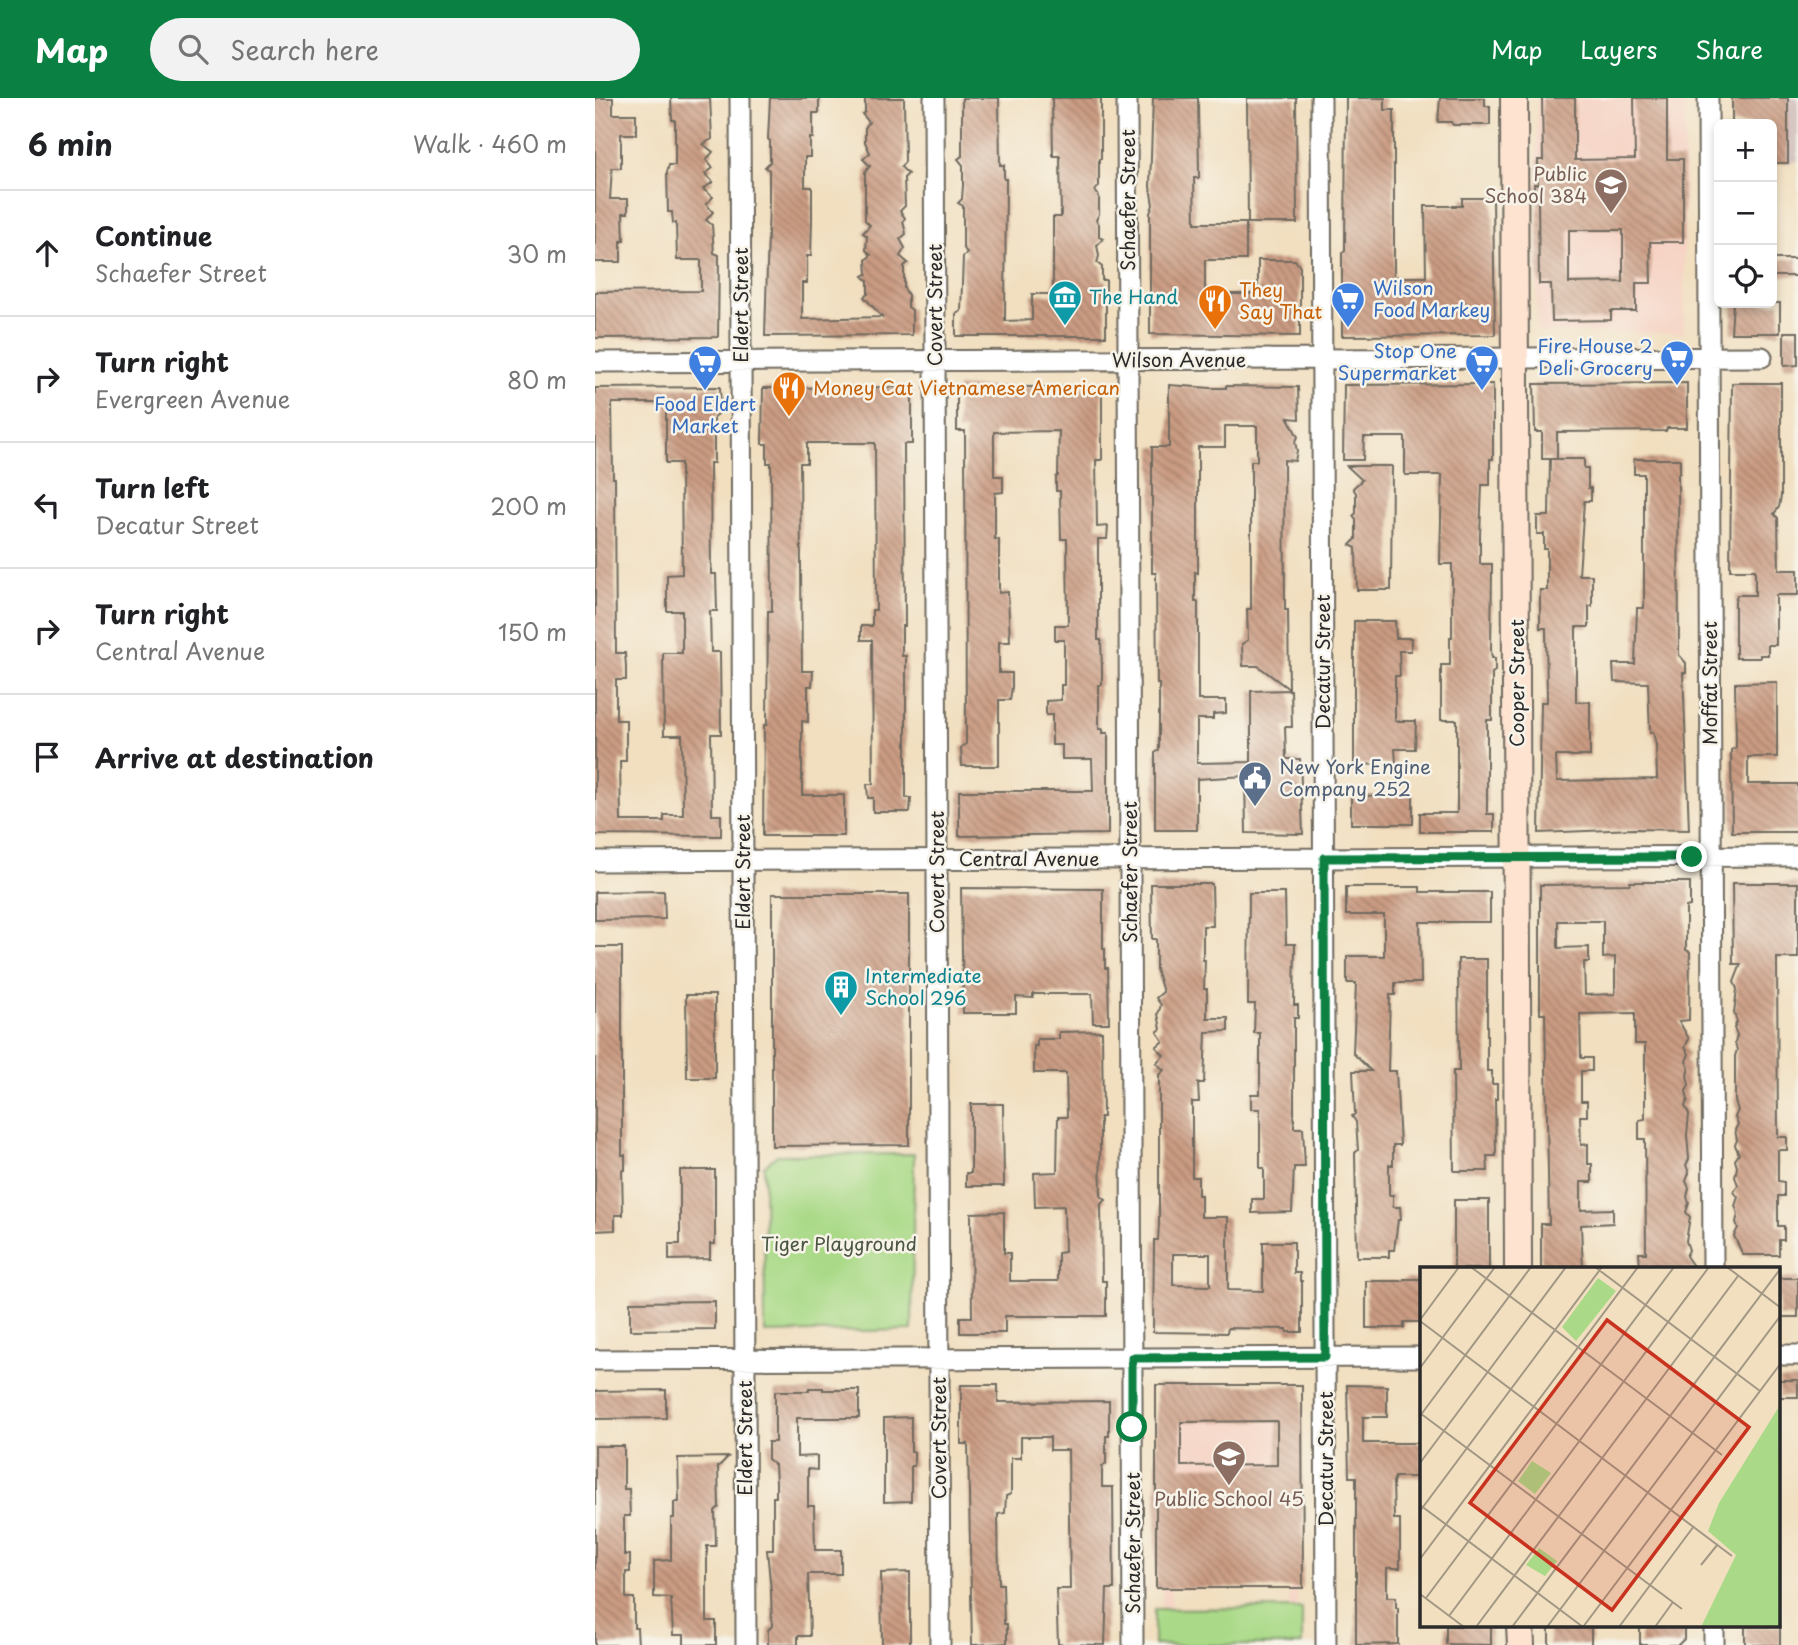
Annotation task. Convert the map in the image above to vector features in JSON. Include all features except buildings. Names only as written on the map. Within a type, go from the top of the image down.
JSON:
[{"type":"main road","name":"Cooper Street","points":[[1514,98],[1518,1267]]},
{"type":"street","name":"Eldert Street","points":[[740,98],[746,1645]]},
{"type":"street","name":"Covert Street","points":[[934,98],[940,1645]]},
{"type":"street","name":"Schaefer Street","points":[[1128,98],[1133,1645]]},
{"type":"street","name":"Decatur Street","points":[[1321,98],[1326,1645]]},
{"type":"street","name":"Moffat Street","points":[[1708,98],[1713,1267]]},
{"type":"street","name":"Wilson Avenue","points":[[595,362],[1762,358]]},
{"type":"street","name":"Central Avenue","points":[[595,861],[1798,856]]},
{"type":"street","points":[[1780,1355],[1798,1355]]},
{"type":"street","points":[[595,1360],[1420,1356]]},
{"type":"shaded area","name":"Public School 384","points":[[1537,98],[1685,98],[1684,333],[1537,332]]},
{"type":"shaded area","points":[[1788,98],[1798,98],[1798,161],[1788,163]]},
{"type":"shaded area","name":"Public School 45","points":[[1156,1385],[1302,1385],[1303,1588],[1297,1588],[1297,1607],[1289,1607],[1289,1588],[1171,1589],[1171,1607],[1162,1607],[1162,1588],[1156,1588]]},
{"type":"green space","name":"Tiger Playground","points":[[914,1154],[912,1330],[765,1333],[764,1166],[777,1155]]},
{"type":"green space","points":[[1302,1608],[1302,1645],[1154,1645],[1154,1609]]},
{"type":"place","name":"Public School 384","points":[[1611,215]]},
{"type":"place","name":"The Hand","points":[[1065,327]]},
{"type":"place","name":"Wilson Food Markey","points":[[1348,329]]},
{"type":"place","name":"They Say That","points":[[1215,331]]},
{"type":"place","name":"Fire House 2 Deli Grocery","points":[[1677,387]]},
{"type":"place","name":"Food Eldert Market","points":[[705,392]]},
{"type":"place","name":"Stop One Supermarket","points":[[1482,392]]},
{"type":"place","name":"Money Cat Vietnamese American","points":[[789,418]]},
{"type":"place","name":"New York Engine Company 252","points":[[1255,808]]},
{"type":"place","name":"Intermediate School 296","points":[[841,1017]]},
{"type":"place","name":"Public School 45","points":[[1229,1487]]},
{"type":"route","points":[[1132,1427],[1132,1358],[1325,1357],[1324,858],[1692,857]]}]
